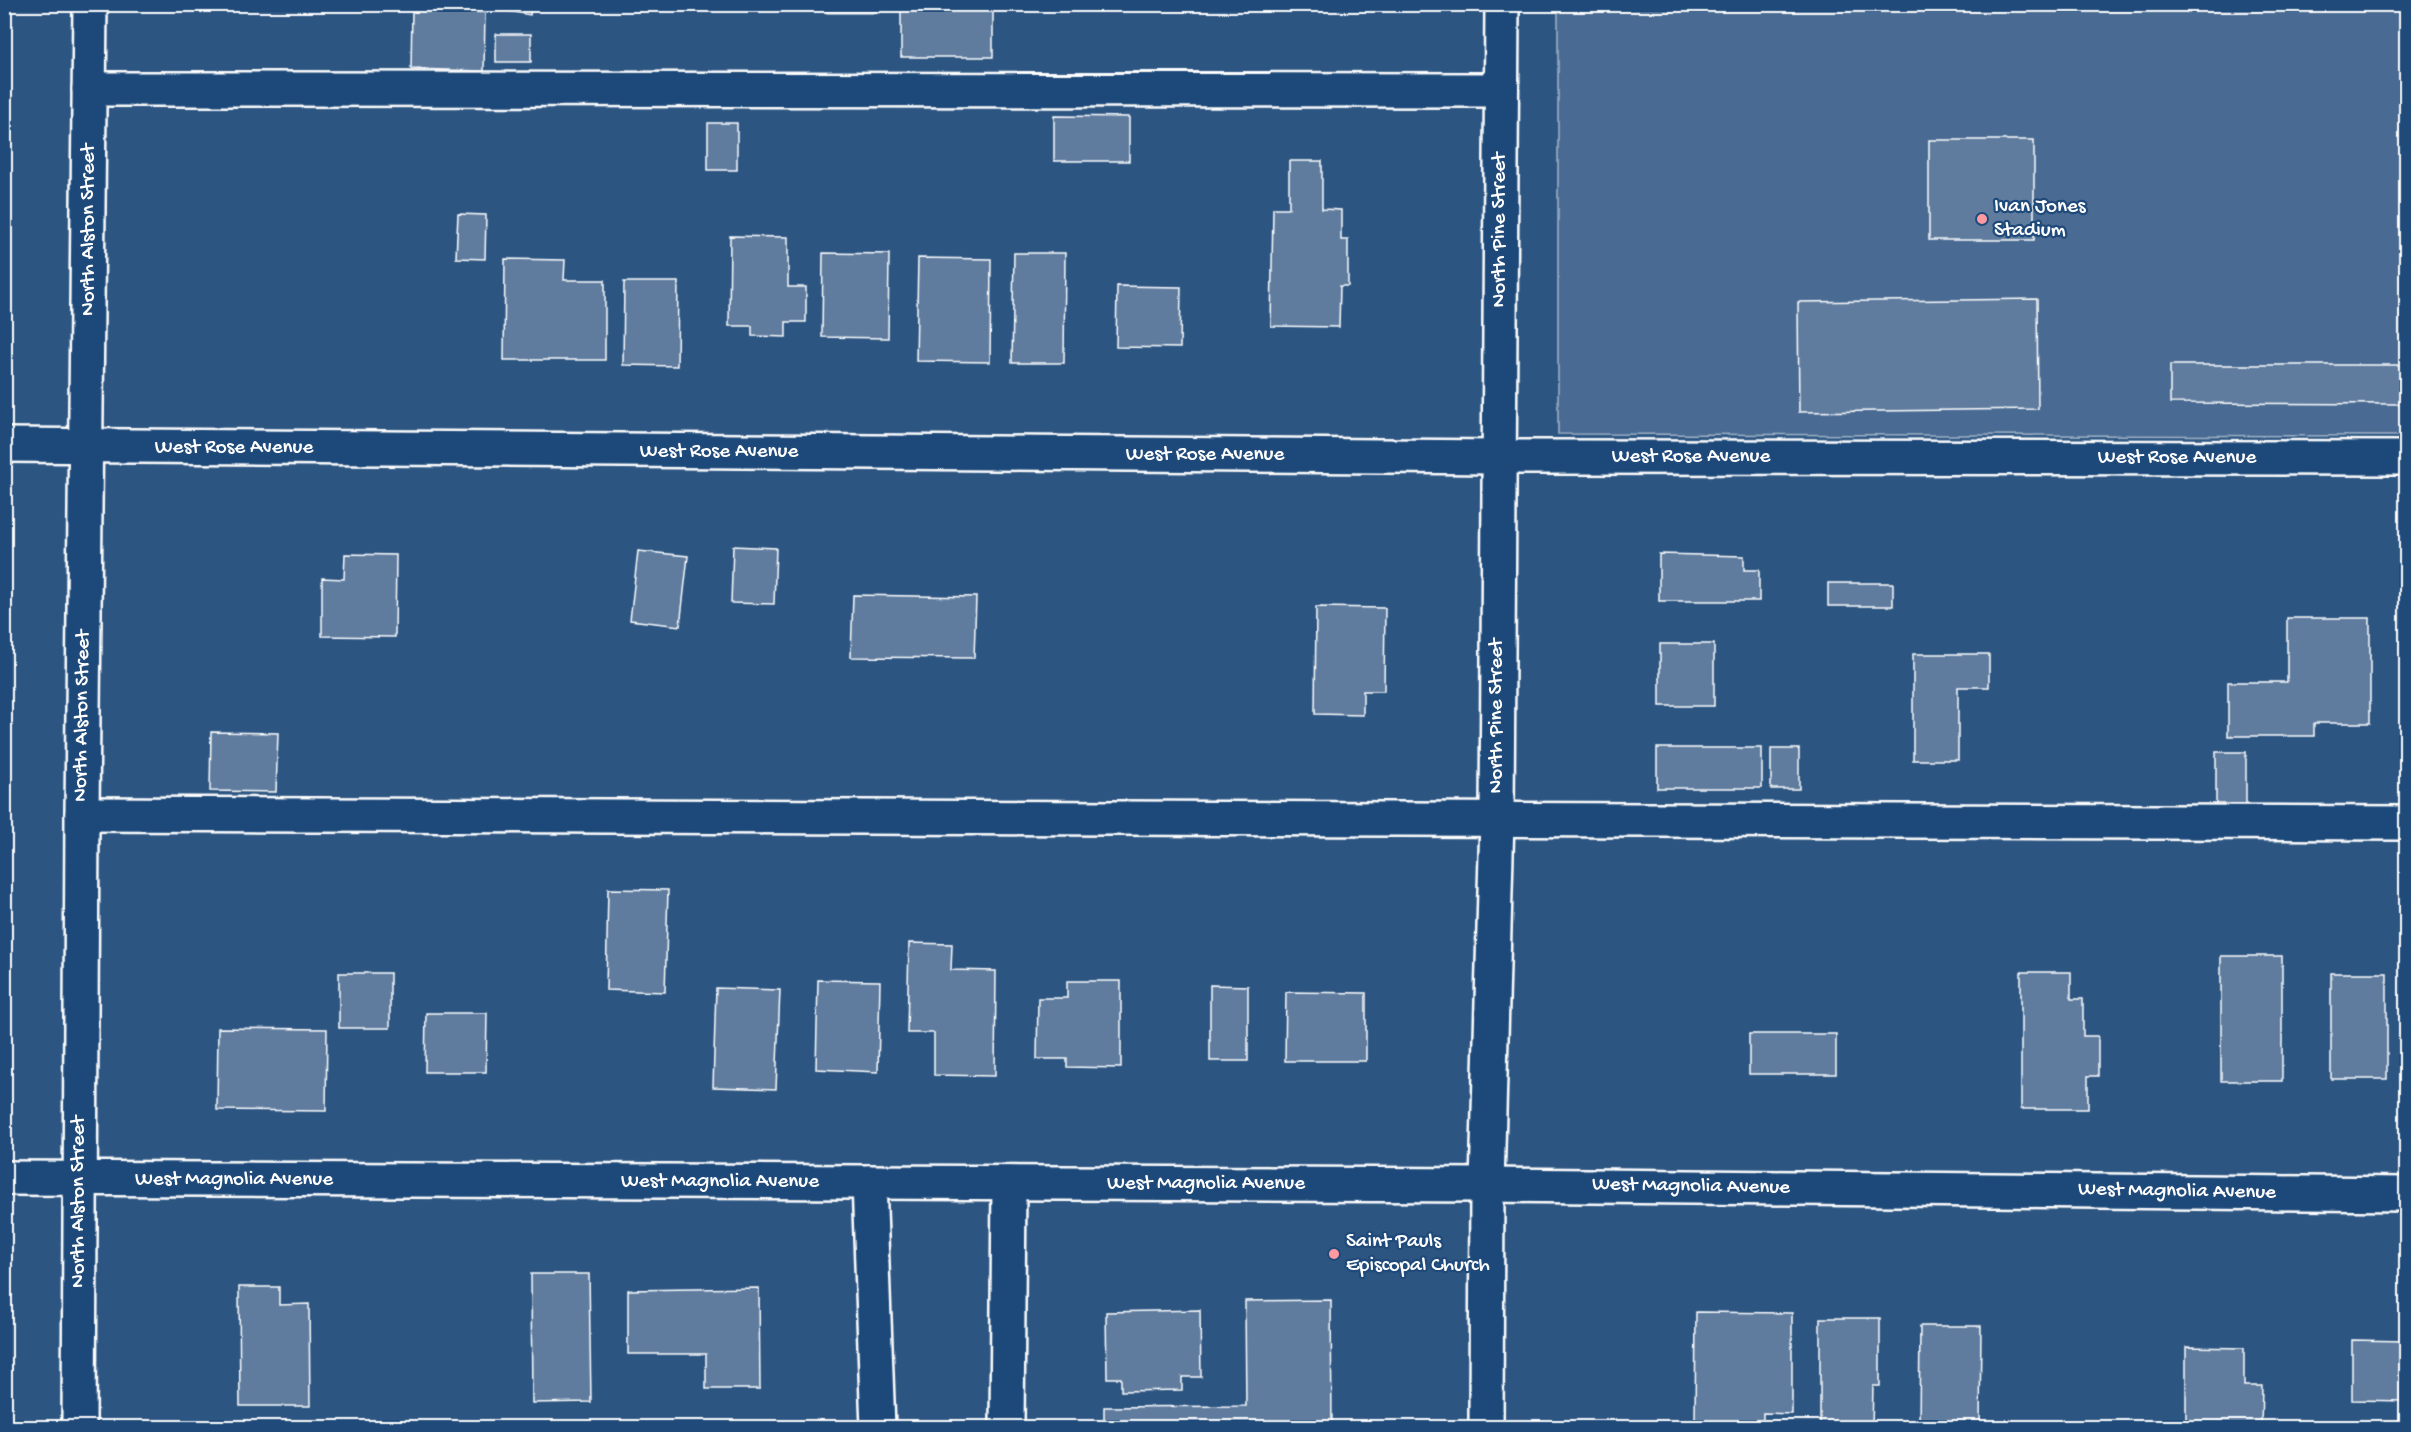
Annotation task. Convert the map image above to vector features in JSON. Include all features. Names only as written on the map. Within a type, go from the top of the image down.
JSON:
[{"type":"street","name":"North Alston Street","points":[[79,1428],[79,1179],[90,4]]},
{"type":"street","name":"North Pine Street","points":[[1486,1428],[1487,1185],[1497,818],[1502,4]]},
{"type":"street","points":[[89,89],[1500,90]]},
{"type":"street","name":"West Rose Avenue","points":[[4,445],[1498,457],[2406,458]]},
{"type":"street","points":[[82,814],[2406,823]]},
{"type":"street","name":"West Magnolia Avenue","points":[[4,1178],[1487,1185],[2406,1194]]},
{"type":"street","points":[[869,1182],[878,1428]]},
{"type":"street","points":[[1007,1428],[1009,1183]]},
{"type":"shaded area","points":[[827,5],[879,5],[879,13],[827,13]]},
{"type":"shaded area","name":"Ivan Jones Stadium","points":[[1558,5],[2406,5],[2406,436],[1558,434]]},
{"type":"building","points":[[470,4],[532,4],[530,15]]},
{"type":"building","points":[[993,4],[993,57],[901,57],[901,5]]},
{"type":"building","points":[[412,10],[485,12],[484,71],[411,69]]},
{"type":"building","points":[[496,34],[531,34],[531,62],[496,62]]},
{"type":"building","points":[[1054,116],[1129,117],[1129,161],[1054,161]]},
{"type":"building","points":[[708,123],[737,123],[737,170],[708,170]]},
{"type":"building","points":[[1929,140],[2034,140],[2034,240],[1929,240]]},
{"type":"building","points":[[1289,161],[1322,161],[1322,209],[1341,210],[1341,240],[1348,240],[1348,286],[1340,286],[1339,327],[1271,326],[1273,208],[1289,208]]},
{"type":"building","points":[[458,214],[486,215],[485,259],[456,258]]},
{"type":"building","points":[[730,236],[788,237],[788,287],[806,287],[806,322],[786,322],[786,337],[752,336],[752,326],[729,326]]},
{"type":"building","points":[[823,253],[889,254],[888,338],[822,337]]},
{"type":"building","points":[[1014,253],[1065,253],[1064,363],[1012,363]]},
{"type":"building","points":[[918,258],[991,259],[990,362],[916,361]]},
{"type":"building","points":[[505,259],[565,260],[564,280],[605,280],[605,360],[504,360]]},
{"type":"building","points":[[624,282],[678,282],[677,366],[623,365]]},
{"type":"building","points":[[1117,286],[1181,287],[1180,348],[1116,347]]},
{"type":"building","points":[[2037,299],[2038,409],[1799,412],[1798,302]]},
{"type":"building","points":[[2170,365],[2406,365],[2406,404],[2170,403]]},
{"type":"building","points":[[733,546],[776,548],[774,604],[731,603]]},
{"type":"building","points":[[638,551],[688,556],[680,626],[630,620]]},
{"type":"building","points":[[345,554],[396,555],[395,637],[322,636],[322,578],[344,579]]},
{"type":"building","points":[[1659,554],[1744,556],[1744,570],[1759,570],[1759,601],[1659,601]]},
{"type":"building","points":[[1828,583],[1893,583],[1893,606],[1828,606]]},
{"type":"building","points":[[853,595],[976,597],[974,658],[851,657]]},
{"type":"building","points":[[1316,607],[1385,608],[1384,691],[1363,691],[1363,715],[1315,714]]},
{"type":"building","points":[[2287,618],[2370,618],[2370,723],[2314,723],[2314,736],[2228,736],[2228,682],[2287,682]]},
{"type":"building","points":[[1660,644],[1714,644],[1714,706],[1660,706]]},
{"type":"building","points":[[1913,654],[1989,654],[1989,687],[1958,687],[1958,760],[1913,760]]},
{"type":"building","points":[[211,732],[278,733],[276,792],[210,791]]},
{"type":"building","points":[[1657,748],[1762,748],[1762,788],[1657,788]]},
{"type":"building","points":[[1771,749],[1799,749],[1799,789],[1771,789]]},
{"type":"building","points":[[2216,752],[2246,752],[2246,807],[2216,807]]},
{"type":"building","points":[[608,889],[668,890],[665,992],[606,990]]},
{"type":"building","points":[[909,943],[952,944],[951,970],[996,971],[995,1076],[934,1075],[934,1033],[907,1033]]},
{"type":"building","points":[[2221,956],[2282,956],[2282,1081],[2221,1081]]},
{"type":"building","points":[[2021,972],[2071,972],[2071,999],[2083,999],[2083,1036],[2098,1036],[2098,1076],[2088,1076],[2088,1109],[2021,1109]]},
{"type":"building","points":[[339,973],[390,973],[390,1028],[339,1028]]},
{"type":"building","points":[[2331,973],[2387,973],[2387,1079],[2331,1079]]},
{"type":"building","points":[[818,980],[880,981],[878,1072],[816,1069]]},
{"type":"building","points":[[1067,981],[1121,981],[1121,1068],[1067,1067],[1067,1059],[1037,1059],[1038,998],[1067,998]]},
{"type":"building","points":[[1210,985],[1248,986],[1248,1061],[1210,1061]]},
{"type":"building","points":[[716,988],[780,990],[776,1089],[713,1087]]},
{"type":"building","points":[[1286,992],[1366,993],[1366,1061],[1285,1061]]},
{"type":"building","points":[[426,1013],[487,1013],[486,1072],[425,1072]]},
{"type":"building","points":[[218,1028],[327,1029],[326,1111],[217,1110]]},
{"type":"building","points":[[1749,1034],[1836,1034],[1836,1074],[1749,1074]]},
{"type":"building","points":[[531,1274],[589,1274],[591,1402],[532,1403]]},
{"type":"building","points":[[239,1287],[279,1287],[279,1305],[309,1304],[310,1406],[240,1406]]},
{"type":"building","points":[[759,1288],[760,1389],[706,1389],[706,1354],[628,1354],[628,1290]]},
{"type":"building","points":[[1331,1300],[1332,1428],[1104,1428],[1104,1407],[1246,1406],[1245,1301]]},
{"type":"building","points":[[1200,1310],[1201,1377],[1182,1377],[1182,1390],[1121,1391],[1121,1378],[1107,1378],[1106,1312]]},
{"type":"building","points":[[1696,1312],[1792,1313],[1792,1414],[1763,1413],[1763,1422],[1695,1422]]},
{"type":"building","points":[[1820,1318],[1880,1318],[1880,1386],[1873,1386],[1872,1428],[1820,1428]]},
{"type":"building","points":[[1920,1326],[1981,1326],[1980,1428],[1919,1428]]},
{"type":"building","points":[[2352,1340],[2406,1341],[2406,1401],[2352,1400]]},
{"type":"building","points":[[2186,1347],[2244,1348],[2244,1386],[2262,1386],[2261,1428],[2186,1428]]},
{"type":"place","name":"Ivan Jones Stadium","points":[[1982,219]]},
{"type":"place","name":"Saint Pauls Episcopal Church","points":[[1334,1254]]}]
